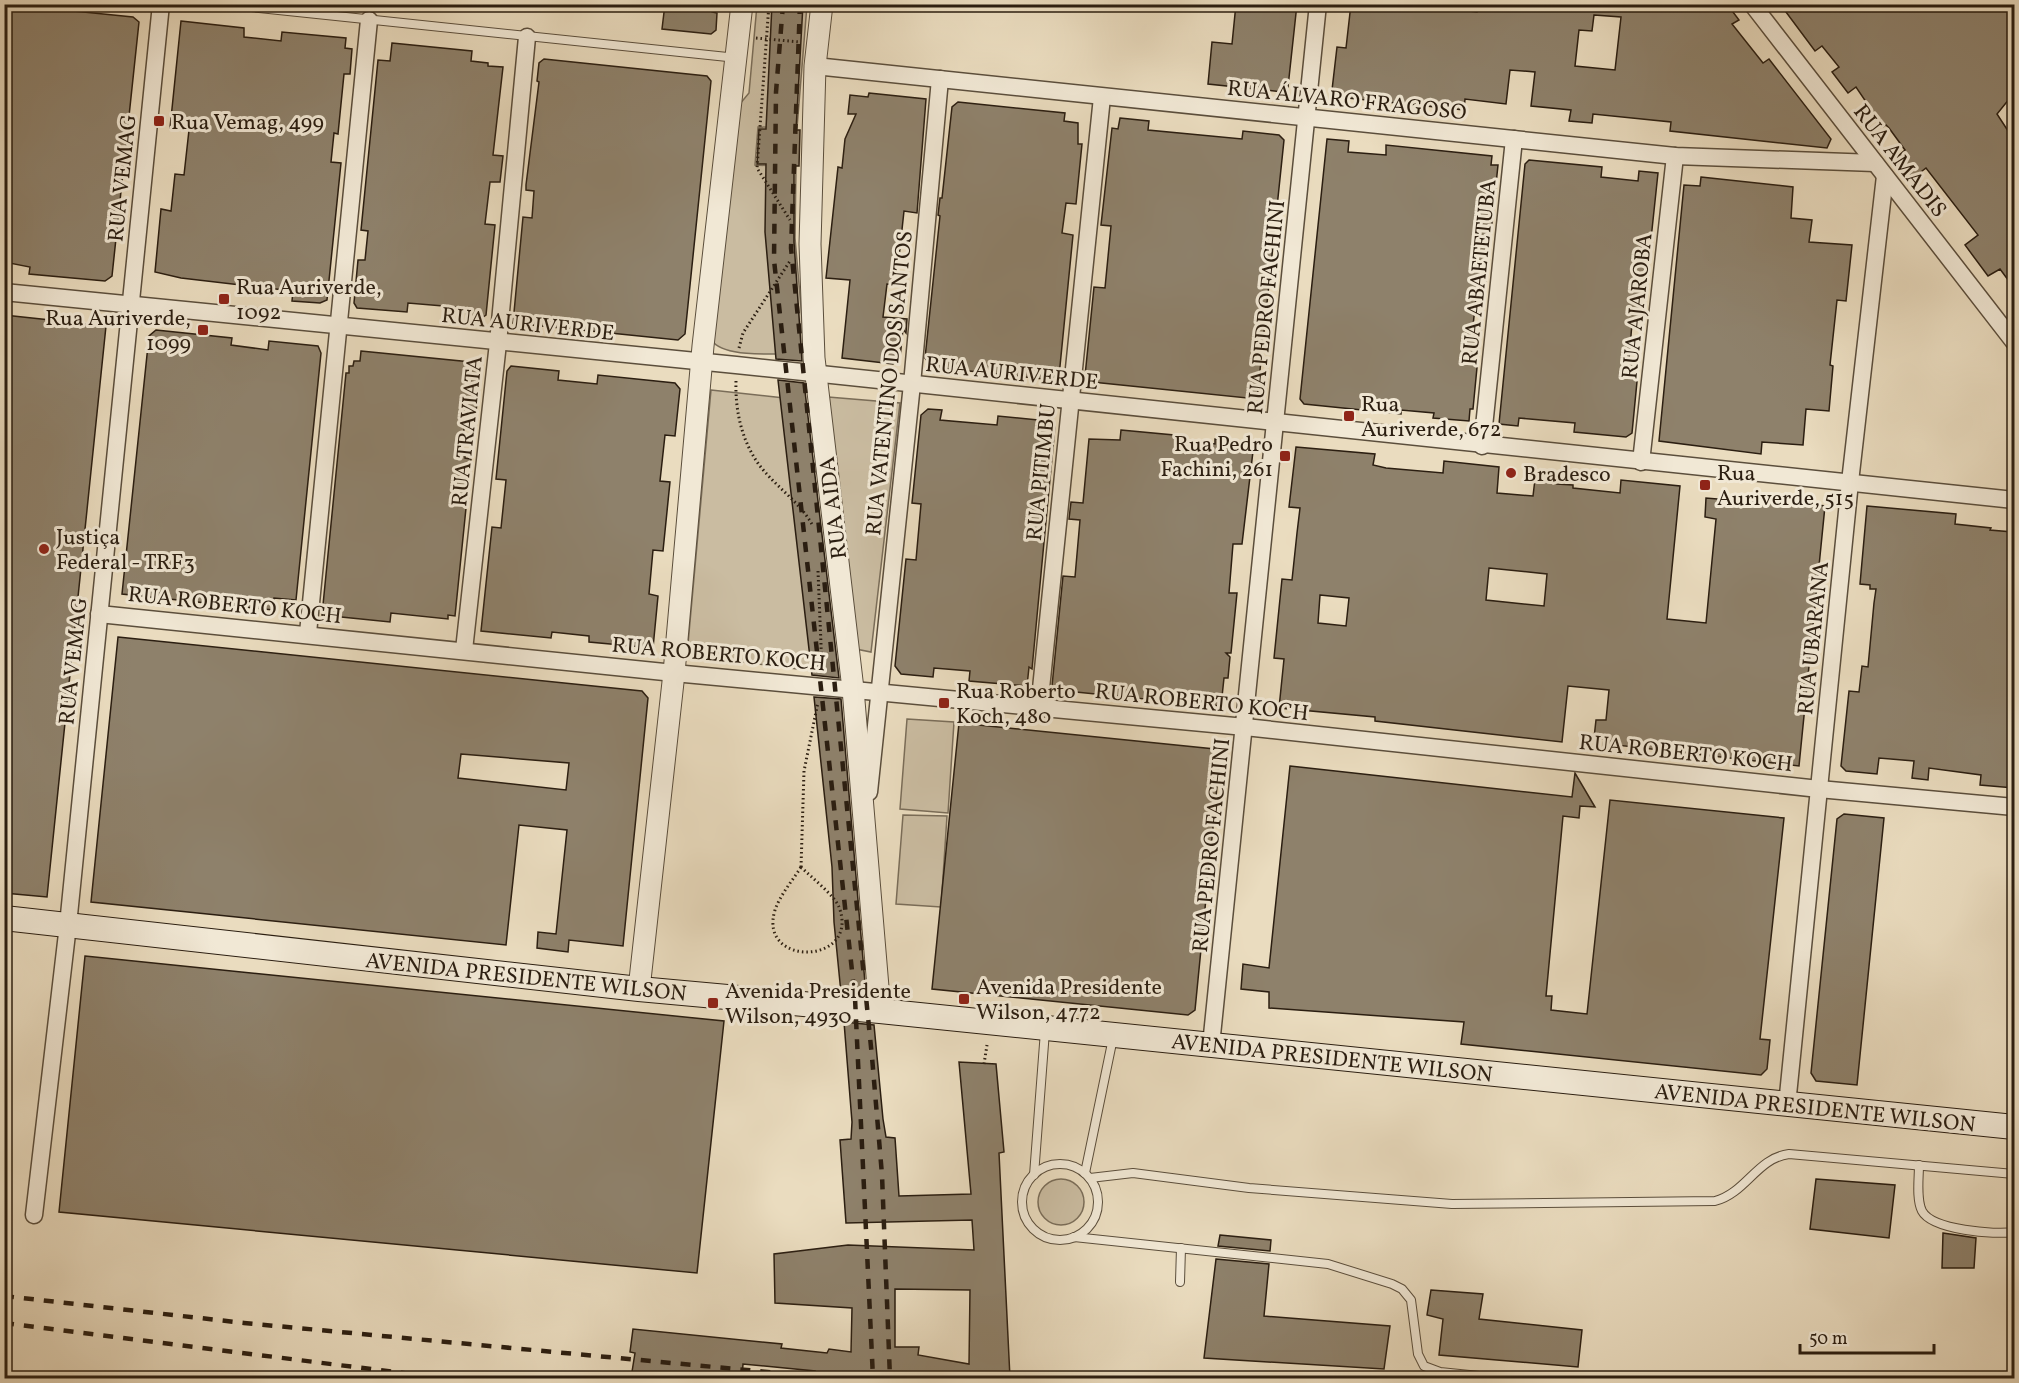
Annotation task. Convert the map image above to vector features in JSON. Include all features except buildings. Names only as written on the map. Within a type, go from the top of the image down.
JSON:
[{"type":"main road","name":"AVENIDA PRESIDENTE WILSON","points":[[4,918],[639,989],[880,1011],[2014,1127]]},
{"type":"street","name":"RUA VEMAG","points":[[34,1215],[68,925],[161,4]]},
{"type":"street","points":[[639,989],[674,673],[702,363],[742,4]]},
{"type":"street","name":"RUA AIDA","points":[[822,4],[815,66],[810,244],[815,375],[853,689],[880,1011]]},
{"type":"street","name":"RUA PEDRO FACHINI","points":[[1211,1045],[1318,4]]},
{"type":"street","name":"RUA AMADIS","points":[[1752,4],[2014,342]]},
{"type":"street","points":[[308,633],[369,20]]},
{"type":"street","name":"RUA TRAVIATA","points":[[464,650],[498,343],[527,37]]},
{"type":"street","name":"RUA ÁLVARO FRAGOSO","points":[[815,66],[1675,156],[1880,170]]},
{"type":"street","name":"RUA VATENTINO DOS SANTOS","points":[[865,831],[912,384],[940,80]]},
{"type":"street","name":"RUA PITIMBU","points":[[1039,708],[1102,97]]},
{"type":"street","name":"RUA ABAETETUBA","points":[[1482,446],[1514,139]]},
{"type":"street","name":"RUA AJAROBA","points":[[1641,462],[1675,156]]},
{"type":"street","name":"RUA UBARANA","points":[[1786,1105],[1850,482],[1880,217],[1880,170]]},
{"type":"street","points":[[1880,217],[1912,211]]},
{"type":"street","name":"RUA AURIVERDE","points":[[4,292],[736,365],[1482,446],[2014,500]]},
{"type":"street","name":"RUA ROBERTO KOCH","points":[[99,614],[308,633],[674,673],[1245,727],[1819,789],[2014,807]]},
{"type":"lane","points":[[222,4],[737,58]]},
{"type":"lane","points":[[1034,1175],[1045,1028]]},
{"type":"lane","points":[[1087,1175],[1113,1035]]},
{"type":"lane","points":[[1087,1175],[1132,1173],[1249,1188],[1452,1204],[1701,1202],[1726,1198],[1771,1158],[1779,1155],[1802,1154],[2014,1174]]},
{"type":"lane","points":[[1053,1164],[1075,1167],[1087,1175],[1096,1188],[1097,1212],[1084,1231],[1063,1240],[1042,1236],[1027,1220],[1022,1201],[1028,1183],[1034,1175],[1053,1164]]},
{"type":"lane","points":[[1919,1165],[1921,1210],[1931,1221],[1943,1226],[1999,1233],[2014,1232]]},
{"type":"lane","points":[[1074,1237],[1328,1264],[1392,1284],[1402,1289],[1411,1300],[1418,1354],[1424,1366],[1440,1372],[1499,1378]]},
{"type":"lane","points":[[1180,1282],[1181,1248]]},
{"type":"path","points":[[769,4],[757,168],[792,224]]},
{"type":"path","points":[[739,36],[817,44]]},
{"type":"path","points":[[791,258],[788,268],[743,333],[736,365],[737,411],[748,446],[761,467],[806,512],[813,527]]},
{"type":"path","points":[[801,867],[820,888],[833,897],[841,913],[841,924],[835,940],[821,951],[812,953],[794,951],[786,946],[779,938],[773,922],[779,901],[801,867],[804,771],[814,714],[823,686],[818,560]]},
{"type":"path","points":[[984,1064],[987,1045]]},
{"type":"shaded area","points":[[757,5],[807,5],[797,128],[758,127],[755,165],[796,167],[795,238],[805,353],[743,353],[720,347],[713,342],[739,105],[749,93]]},
{"type":"shaded area","points":[[711,390],[802,400],[828,673],[687,655]]},
{"type":"shaded area","points":[[828,397],[900,403],[871,652],[856,649]]},
{"type":"shaded area","points":[[907,719],[954,722],[948,813],[900,809]]},
{"type":"shaded area","points":[[903,815],[947,816],[941,907],[896,904]]},
{"type":"shaded area","points":[[1061,1179],[1077,1186],[1084,1202],[1077,1218],[1061,1225],[1045,1218],[1038,1202],[1045,1186]]},
{"type":"railway","points":[[783,4],[776,92],[774,260],[855,998],[873,1378]]},
{"type":"railway","points":[[800,4],[791,248],[872,1057],[882,1175],[890,1378]]},
{"type":"railway","points":[[4,1296],[244,1323],[832,1378]]},
{"type":"railway","points":[[4,1323],[442,1378]]},
{"type":"place","name":"Rua Vemag, 499","points":[[159,121]]},
{"type":"place","name":"Rua Auriverde, 1092","points":[[224,299]]},
{"type":"place","name":"Rua Auriverde, 1099","points":[[203,330]]},
{"type":"place","name":"Rua Auriverde, 672","points":[[1349,416]]},
{"type":"place","name":"Rua Pedro Fachini, 261","points":[[1285,456]]},
{"type":"place","name":"Bradesco","points":[[1511,473]]},
{"type":"place","name":"Rua Auriverde, 515","points":[[1705,485]]},
{"type":"place","name":"Justiça Federal - TRF3","points":[[44,549]]},
{"type":"place","name":"Rua Roberto Koch, 480","points":[[944,703]]},
{"type":"place","name":"Avenida Presidente Wilson, 4772","points":[[964,999]]},
{"type":"place","name":"Avenida Presidente Wilson, 4930","points":[[713,1003]]}]
